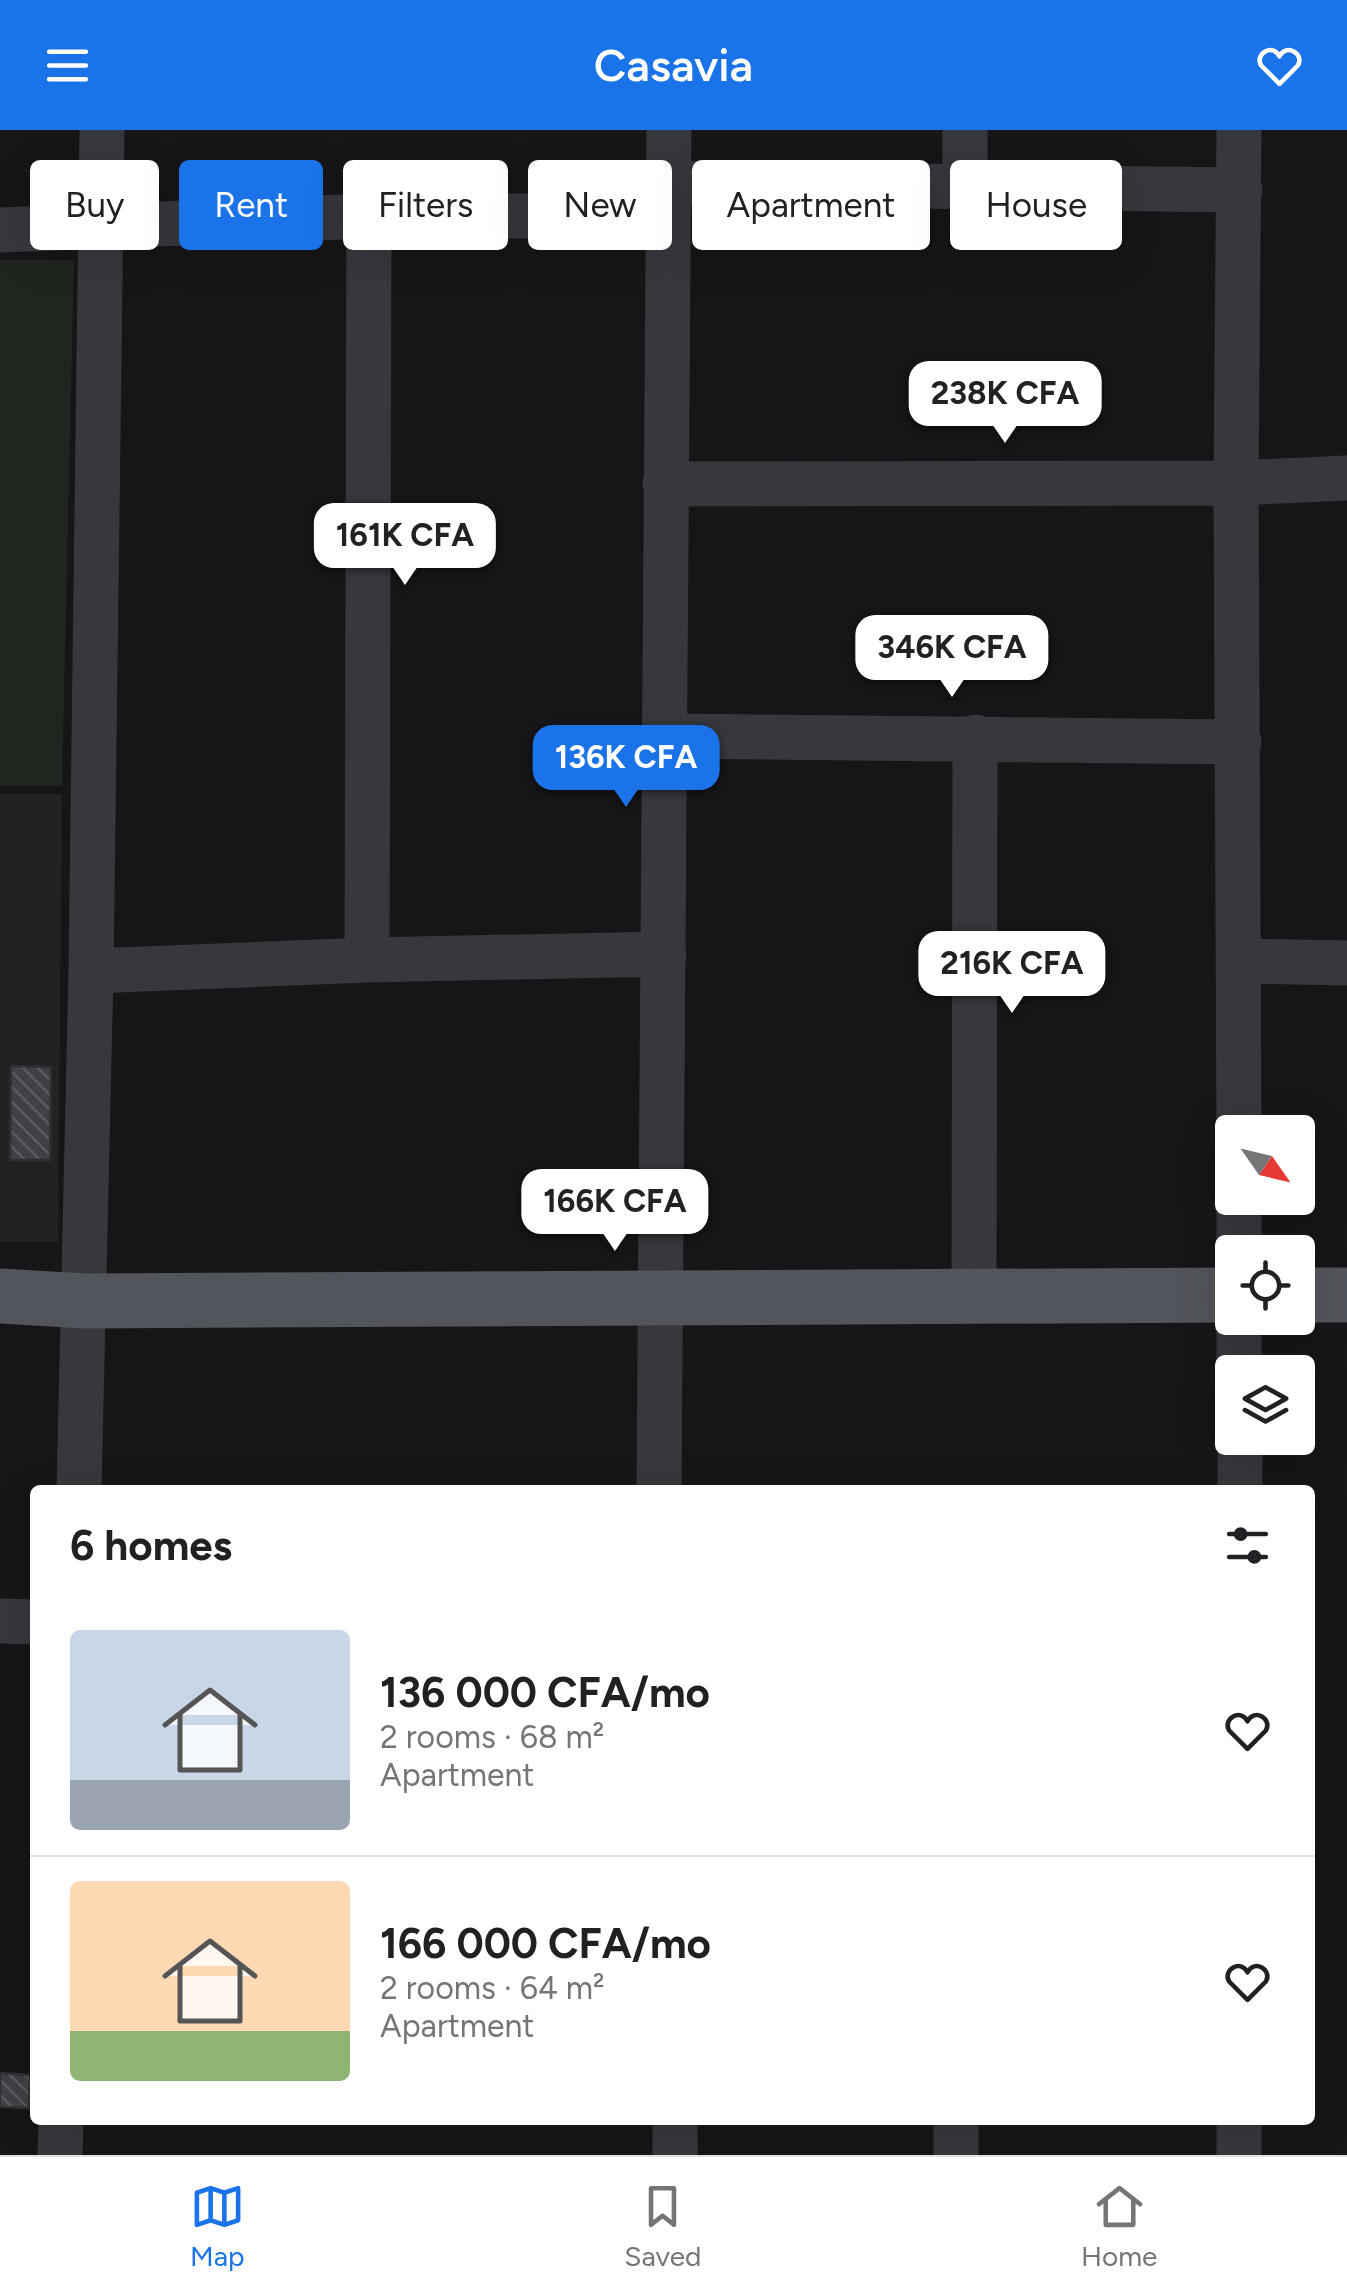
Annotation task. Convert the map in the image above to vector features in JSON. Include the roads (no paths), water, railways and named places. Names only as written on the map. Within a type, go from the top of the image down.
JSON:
[{"type":"main road","points":[[0,1296],[85,1301],[1215,1295]]},
{"type":"main road","points":[[1315,1295],[1347,1295]]},
{"type":"street","points":[[102,130],[102,160]]},
{"type":"street","points":[[668,160],[669,130]]},
{"type":"street","points":[[965,130],[965,160]]},
{"type":"street","points":[[1239,130],[1239,1115]]},
{"type":"street","points":[[672,199],[950,189]]},
{"type":"street","points":[[1122,189],[1240,190]]},
{"type":"street","points":[[159,225],[343,217]]},
{"type":"street","points":[[0,230],[30,229]]},
{"type":"street","points":[[79,1485],[101,250]]},
{"type":"street","points":[[367,960],[368,250]]},
{"type":"street","points":[[659,1485],[667,250]]},
{"type":"street","points":[[666,484],[1236,483],[1347,478]]},
{"type":"street","points":[[663,736],[1239,742]]},
{"type":"street","points":[[974,1295],[975,737]]},
{"type":"street","points":[[90,971],[664,954]]},
{"type":"street","points":[[1239,960],[1347,963]]},
{"type":"street","points":[[1240,1455],[1240,1485]]},
{"type":"street","points":[[0,1621],[30,1622]]},
{"type":"street","points":[[60,2155],[61,2125]]},
{"type":"street","points":[[674,2155],[675,2125]]},
{"type":"street","points":[[956,2125],[956,2155]]},
{"type":"street","points":[[1239,2125],[1239,2155]]}]
